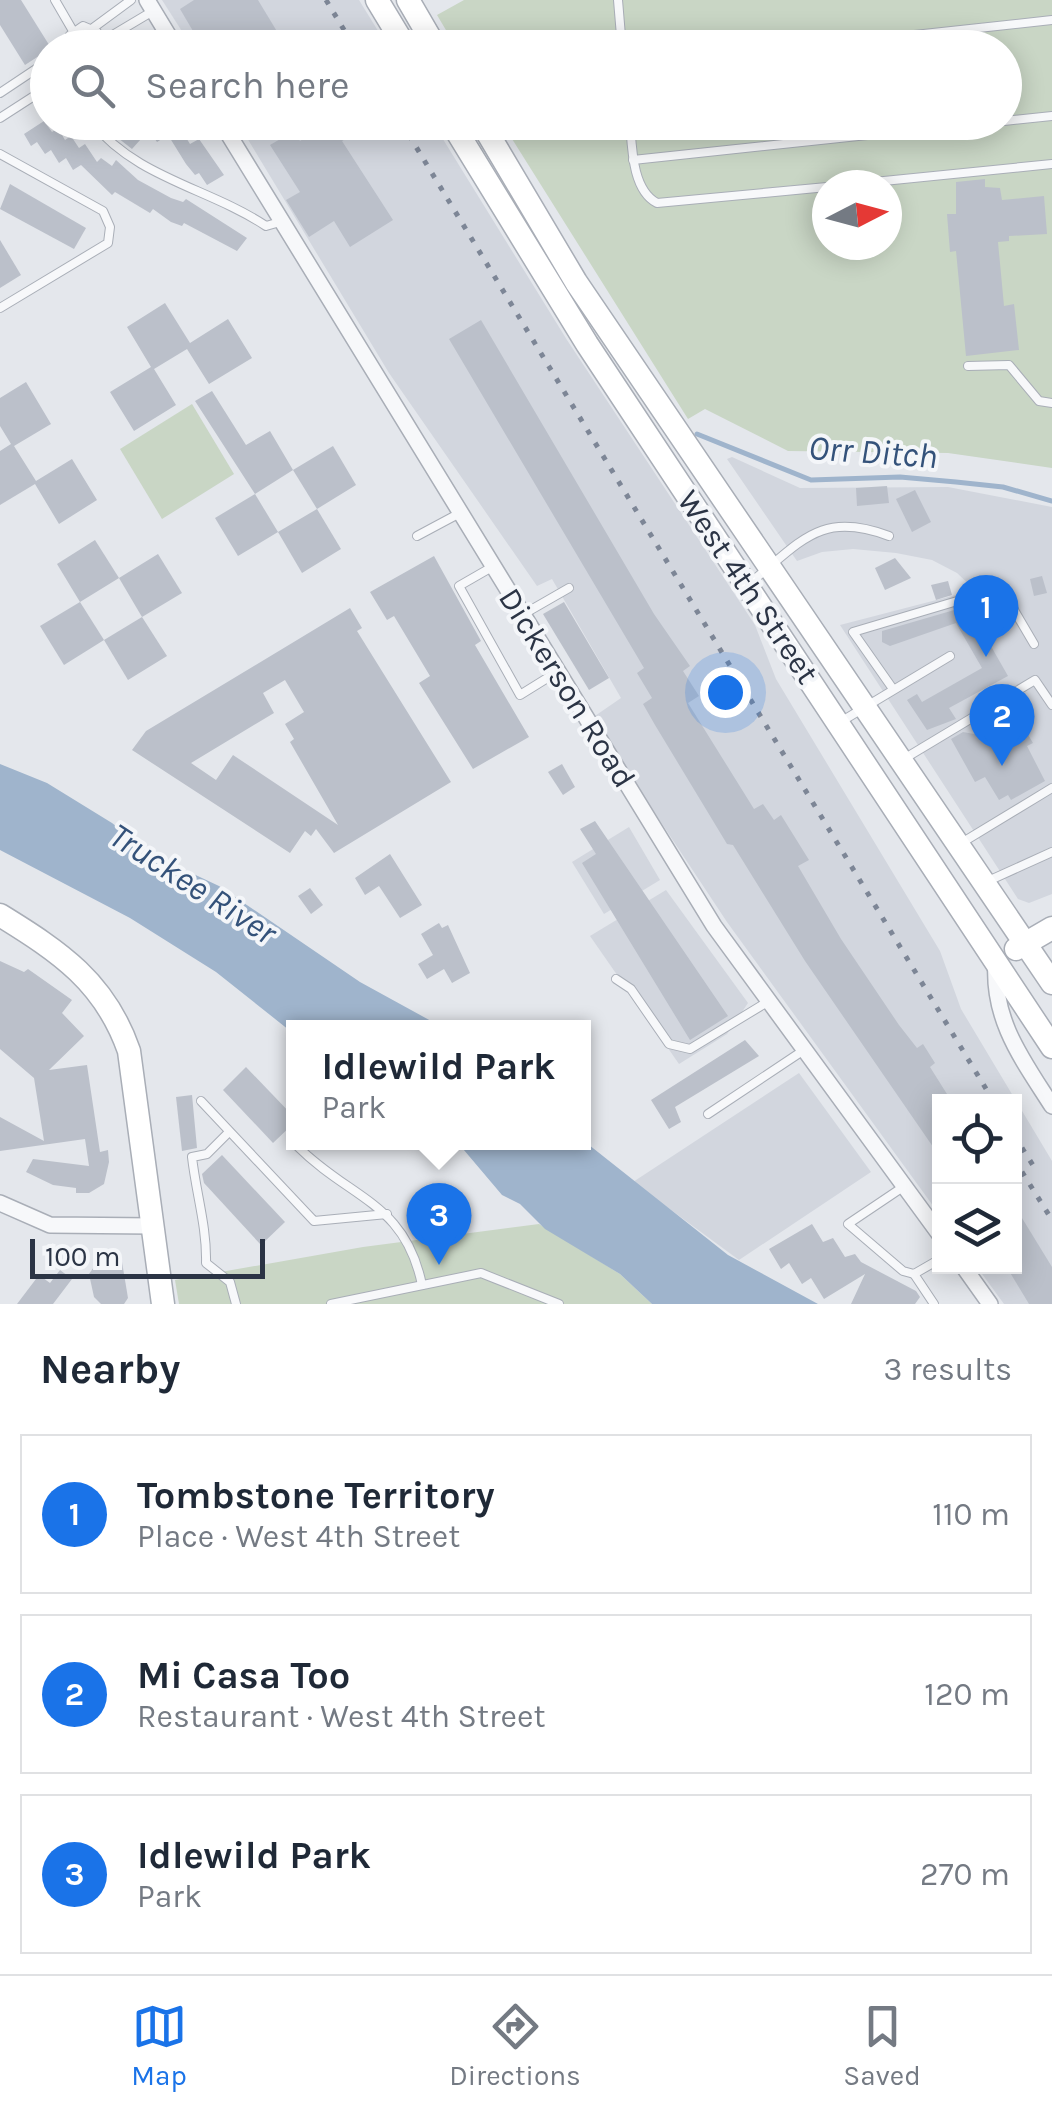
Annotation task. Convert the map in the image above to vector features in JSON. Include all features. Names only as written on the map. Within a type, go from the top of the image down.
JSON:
[{"type":"main road","points":[[377,0],[395,30]]},
{"type":"main road","points":[[408,0],[426,30]]},
{"type":"main road","name":"West 4th Street","points":[[462,140],[587,344],[1052,1047]]},
{"type":"main road","name":"West 4th Street","points":[[492,140],[576,282],[1052,982]]},
{"type":"main road","points":[[0,915],[82,970],[121,1028],[129,1051],[163,1304]]},
{"type":"main road","points":[[996,962],[1052,928]]},
{"type":"street","points":[[150,6],[165,30]]},
{"type":"street","name":"Dickerson Road","points":[[233,140],[714,926],[932,1224]]},
{"type":"street","points":[[996,962],[994,990],[1002,1022],[1052,1106]]},
{"type":"street","points":[[0,1203],[50,1225],[152,1226]]},
{"type":"street","points":[[969,1274],[990,1304]]},
{"type":"lane","points":[[55,0],[74,30],[93,28],[131,0]]},
{"type":"lane","points":[[618,0],[620,30]]},
{"type":"lane","points":[[120,30],[150,6]]},
{"type":"lane","points":[[960,30],[1052,20]]},
{"type":"lane","points":[[0,93],[30,73]]},
{"type":"lane","points":[[0,118],[30,99]]},
{"type":"lane","points":[[1022,119],[1052,116]]},
{"type":"lane","points":[[114,140],[159,178],[236,206],[266,226],[282,221]]},
{"type":"lane","points":[[631,140],[633,160],[649,199],[657,204],[812,188]]},
{"type":"lane","points":[[633,160],[821,140]]},
{"type":"lane","points":[[0,154],[102,211],[110,227],[108,242],[0,308]]},
{"type":"lane","points":[[902,179],[1052,164]]},
{"type":"lane","points":[[968,366],[1008,365],[1039,401],[1052,403]]},
{"type":"lane","points":[[416,536],[460,513]]},
{"type":"lane","points":[[747,586],[795,543],[831,526],[866,527],[890,536]]},
{"type":"lane","points":[[492,566],[459,586],[520,695],[556,672]]},
{"type":"lane","points":[[522,615],[569,588]]},
{"type":"lane","points":[[893,688],[854,632],[1001,588],[1034,644]]},
{"type":"lane","points":[[839,724],[864,705],[950,656]]},
{"type":"lane","points":[[902,760],[1036,680],[1052,705]]},
{"type":"lane","points":[[959,844],[1052,788]]},
{"type":"lane","points":[[984,882],[1052,852]]},
{"type":"lane","points":[[616,979],[631,989],[669,1044],[678,1050],[690,1049],[769,1001]]},
{"type":"lane","points":[[708,1114],[804,1050]]},
{"type":"lane","points":[[201,1101],[314,1221],[387,1214]]},
{"type":"lane","points":[[228,1133],[207,1154],[192,1157],[198,1213],[206,1232],[206,1263],[230,1282],[236,1304]]},
{"type":"lane","points":[[301,1150],[326,1176],[387,1214],[407,1235],[422,1285]]},
{"type":"lane","points":[[904,1186],[848,1224],[888,1263],[914,1274],[934,1304]]},
{"type":"lane","points":[[914,1274],[932,1264]]},
{"type":"lane","points":[[331,1304],[490,1274],[559,1304]]},
{"type":"shaded area","points":[[162,0],[359,0],[378,30],[181,30]]},
{"type":"shaded area","points":[[248,140],[443,140],[567,340],[755,625],[776,679],[940,951],[961,1009],[1012,1094],[932,1094],[932,1204],[727,922],[592,718],[621,698],[552,579],[537,586],[389,373]]},
{"type":"shaded area","points":[[732,457],[800,488],[948,487],[1052,507],[1052,894],[1029,903],[1018,899],[840,625],[975,590],[957,573],[932,560],[896,553],[853,549],[822,552],[797,561],[727,459]]},
{"type":"shaded area","points":[[629,827],[660,880],[604,914],[572,862]]},
{"type":"shaded area","points":[[666,890],[748,1003],[727,1034],[679,1064],[590,936]]},
{"type":"shaded area","points":[[799,1073],[871,1172],[739,1260],[633,1182]]},
{"type":"shaded area","points":[[1022,1111],[1052,1161],[1052,1304],[1004,1304],[982,1274],[1022,1274]]},
{"type":"green space","points":[[464,0],[1052,0],[1052,468],[948,453],[788,451],[705,409],[688,419],[513,140],[1022,140],[1022,30],[446,30],[437,15]]},
{"type":"green space","points":[[192,404],[234,474],[162,519],[120,449]]},
{"type":"green space","points":[[539,1224],[620,1274],[652,1304],[179,1304],[175,1280],[363,1247]]},
{"type":"water","name":"Truckee River","points":[[0,764],[47,783],[112,823],[153,855],[219,886],[360,982],[429,1020],[286,1020],[286,1028],[216,972],[130,918],[0,850]]},
{"type":"water","points":[[591,1147],[728,1255],[818,1304],[652,1304],[620,1274],[545,1229],[520,1204],[502,1195],[464,1150],[591,1150]]},
{"type":"building","points":[[0,0],[21,0],[40,30],[30,30],[30,62],[25,65],[0,25]]},
{"type":"building","points":[[194,0],[258,0],[276,30],[192,30],[180,9]]},
{"type":"building","points":[[30,130],[30,140],[74,140],[79,148],[85,144],[97,162],[101,158],[112,166],[116,160],[138,180],[171,198],[183,202],[186,199],[247,238],[237,251],[184,223],[182,226],[171,222],[153,209],[150,213],[115,192],[112,195],[81,165],[73,170],[66,158],[59,163],[51,150],[45,154],[37,142],[31,146],[24,134]]},
{"type":"building","points":[[121,140],[140,140],[132,149]]},
{"type":"building","points":[[171,140],[188,140],[190,144],[200,140],[224,175],[207,185],[186,164]]},
{"type":"building","points":[[279,140],[344,140],[393,220],[350,247],[334,221],[309,237],[286,200],[300,192],[270,145]]},
{"type":"building","points":[[985,179],[985,187],[1000,188],[1002,200],[1044,196],[1047,234],[1009,236],[1009,241],[998,242],[1004,306],[1014,304],[1019,350],[966,356],[956,251],[950,252],[947,214],[956,214],[956,182]]},
{"type":"building","points":[[10,184],[86,228],[74,249],[0,209]]},
{"type":"building","points":[[0,240],[21,275],[0,288]]},
{"type":"building","points":[[165,303],[190,343],[228,319],[252,358],[209,384],[187,349],[154,369],[176,405],[134,431],[110,392],[151,367],[127,327]]},
{"type":"building","points":[[481,320],[654,614],[690,666],[683,671],[699,696],[688,703],[754,809],[763,804],[774,820],[781,815],[809,860],[798,866],[841,939],[899,1025],[917,1048],[923,1044],[935,1063],[930,1067],[947,1094],[932,1094],[932,1145],[805,961],[733,845],[727,844],[643,704],[652,698],[637,673],[644,668],[449,339]]},
{"type":"building","points":[[26,382],[51,424],[14,446],[36,481],[72,459],[97,500],[59,524],[35,484],[0,505],[0,451],[11,444],[0,426],[0,398]]},
{"type":"building","points":[[212,391],[246,445],[270,431],[293,470],[255,494],[195,401]]},
{"type":"building","points":[[333,446],[356,485],[317,509],[293,470]]},
{"type":"building","points":[[887,486],[889,503],[857,506],[856,488]]},
{"type":"building","points":[[915,490],[931,522],[912,532],[896,499]]},
{"type":"building","points":[[255,494],[278,532],[238,556],[215,518]]},
{"type":"building","points":[[317,509],[341,549],[302,573],[278,532]]},
{"type":"building","points":[[95,540],[119,578],[80,602],[57,564]]},
{"type":"building","points":[[158,554],[182,593],[142,617],[119,578]]},
{"type":"building","points":[[434,556],[481,641],[475,645],[529,737],[473,769],[419,683],[430,676],[394,616],[387,620],[370,592]]},
{"type":"building","points":[[895,558],[911,578],[885,590],[875,568]]},
{"type":"building","points":[[1042,576],[1047,593],[1034,596],[1030,579]]},
{"type":"building","points":[[948,581],[952,595],[936,600],[931,585]]},
{"type":"building","points":[[80,602],[104,640],[64,665],[40,626]]},
{"type":"building","points":[[564,602],[609,678],[589,690],[543,614]]},
{"type":"building","points":[[968,606],[1008,676],[949,708],[956,719],[927,730],[907,700],[917,694],[922,702],[982,668],[956,623],[890,646],[882,642],[882,631]]},
{"type":"building","points":[[350,608],[362,628],[357,631],[451,782],[334,853],[316,829],[311,836],[305,831],[290,853],[132,750],[146,731]],"holes":[[[285,680],[304,712],[285,724],[294,739],[290,742],[338,825],[233,755],[216,780],[191,763],[274,713],[263,693]]]},
{"type":"building","points":[[142,617],[167,656],[128,680],[104,640]]},
{"type":"building","points":[[1007,715],[1013,722],[1017,720],[1033,743],[1027,746],[1045,781],[1011,800],[1008,795],[999,800],[985,777],[975,782],[951,739],[963,732],[974,734]]},
{"type":"building","points":[[562,764],[575,787],[563,795],[548,772]]},
{"type":"building","points":[[595,821],[728,1016],[690,1040],[582,863],[596,854],[580,829]]},
{"type":"building","points":[[390,854],[422,905],[400,918],[379,886],[365,895],[355,878]]},
{"type":"building","points":[[310,888],[323,905],[311,914],[298,896]]},
{"type":"building","points":[[439,923],[442,928],[448,925],[470,973],[452,983],[444,969],[427,979],[418,964],[433,955],[421,934]]},
{"type":"building","points":[[0,961],[24,972],[28,969],[72,1000],[62,1013],[84,1036],[49,1070],[87,1065],[100,1152],[108,1150],[109,1162],[104,1184],[89,1193],[76,1193],[76,1188],[53,1185],[26,1172],[33,1159],[89,1166],[85,1139],[0,1151],[0,1117],[44,1141],[34,1078],[0,1049]]},
{"type":"building","points":[[745,1040],[759,1056],[675,1107],[681,1122],[669,1129],[651,1100]]},
{"type":"building","points":[[246,1067],[286,1109],[286,1131],[273,1143],[223,1090]]},
{"type":"building","points":[[192,1095],[197,1148],[182,1151],[176,1097]]},
{"type":"building","points":[[222,1155],[285,1222],[261,1245],[204,1183],[202,1174]]},
{"type":"building","points":[[1022,1218],[1052,1267],[1052,1304],[1029,1304],[1011,1274],[1022,1274]]},
{"type":"building","points":[[812,1224],[823,1242],[833,1238],[845,1257],[855,1254],[861,1262],[916,1291],[920,1297],[915,1304],[851,1304],[865,1274],[824,1299],[811,1278],[802,1284],[789,1263],[781,1269],[769,1249]]},
{"type":"building","points":[[105,1251],[122,1262],[128,1298],[124,1304],[101,1304],[94,1297],[89,1274]]},
{"type":"building","points":[[60,1270],[72,1279],[53,1304],[17,1304],[39,1275],[50,1283]]},
{"type":"waterway","name":"Orr Ditch","points":[[697,434],[811,480],[900,477],[1003,487],[1052,501]]},
{"type":"railway","points":[[326,0],[344,30]]},
{"type":"railway","points":[[412,140],[989,1094]]},
{"type":"railway","points":[[1022,1148],[1034,1167]]},
{"type":"railway","points":[[1022,1172],[1052,1220]]},
{"type":"place","name":"Tombstone Territory","points":[[986,657]]},
{"type":"place","name":"Mi Casa Too","points":[[1002,766]]},
{"type":"place","name":"Idlewild Park","points":[[439,1265]]}]
